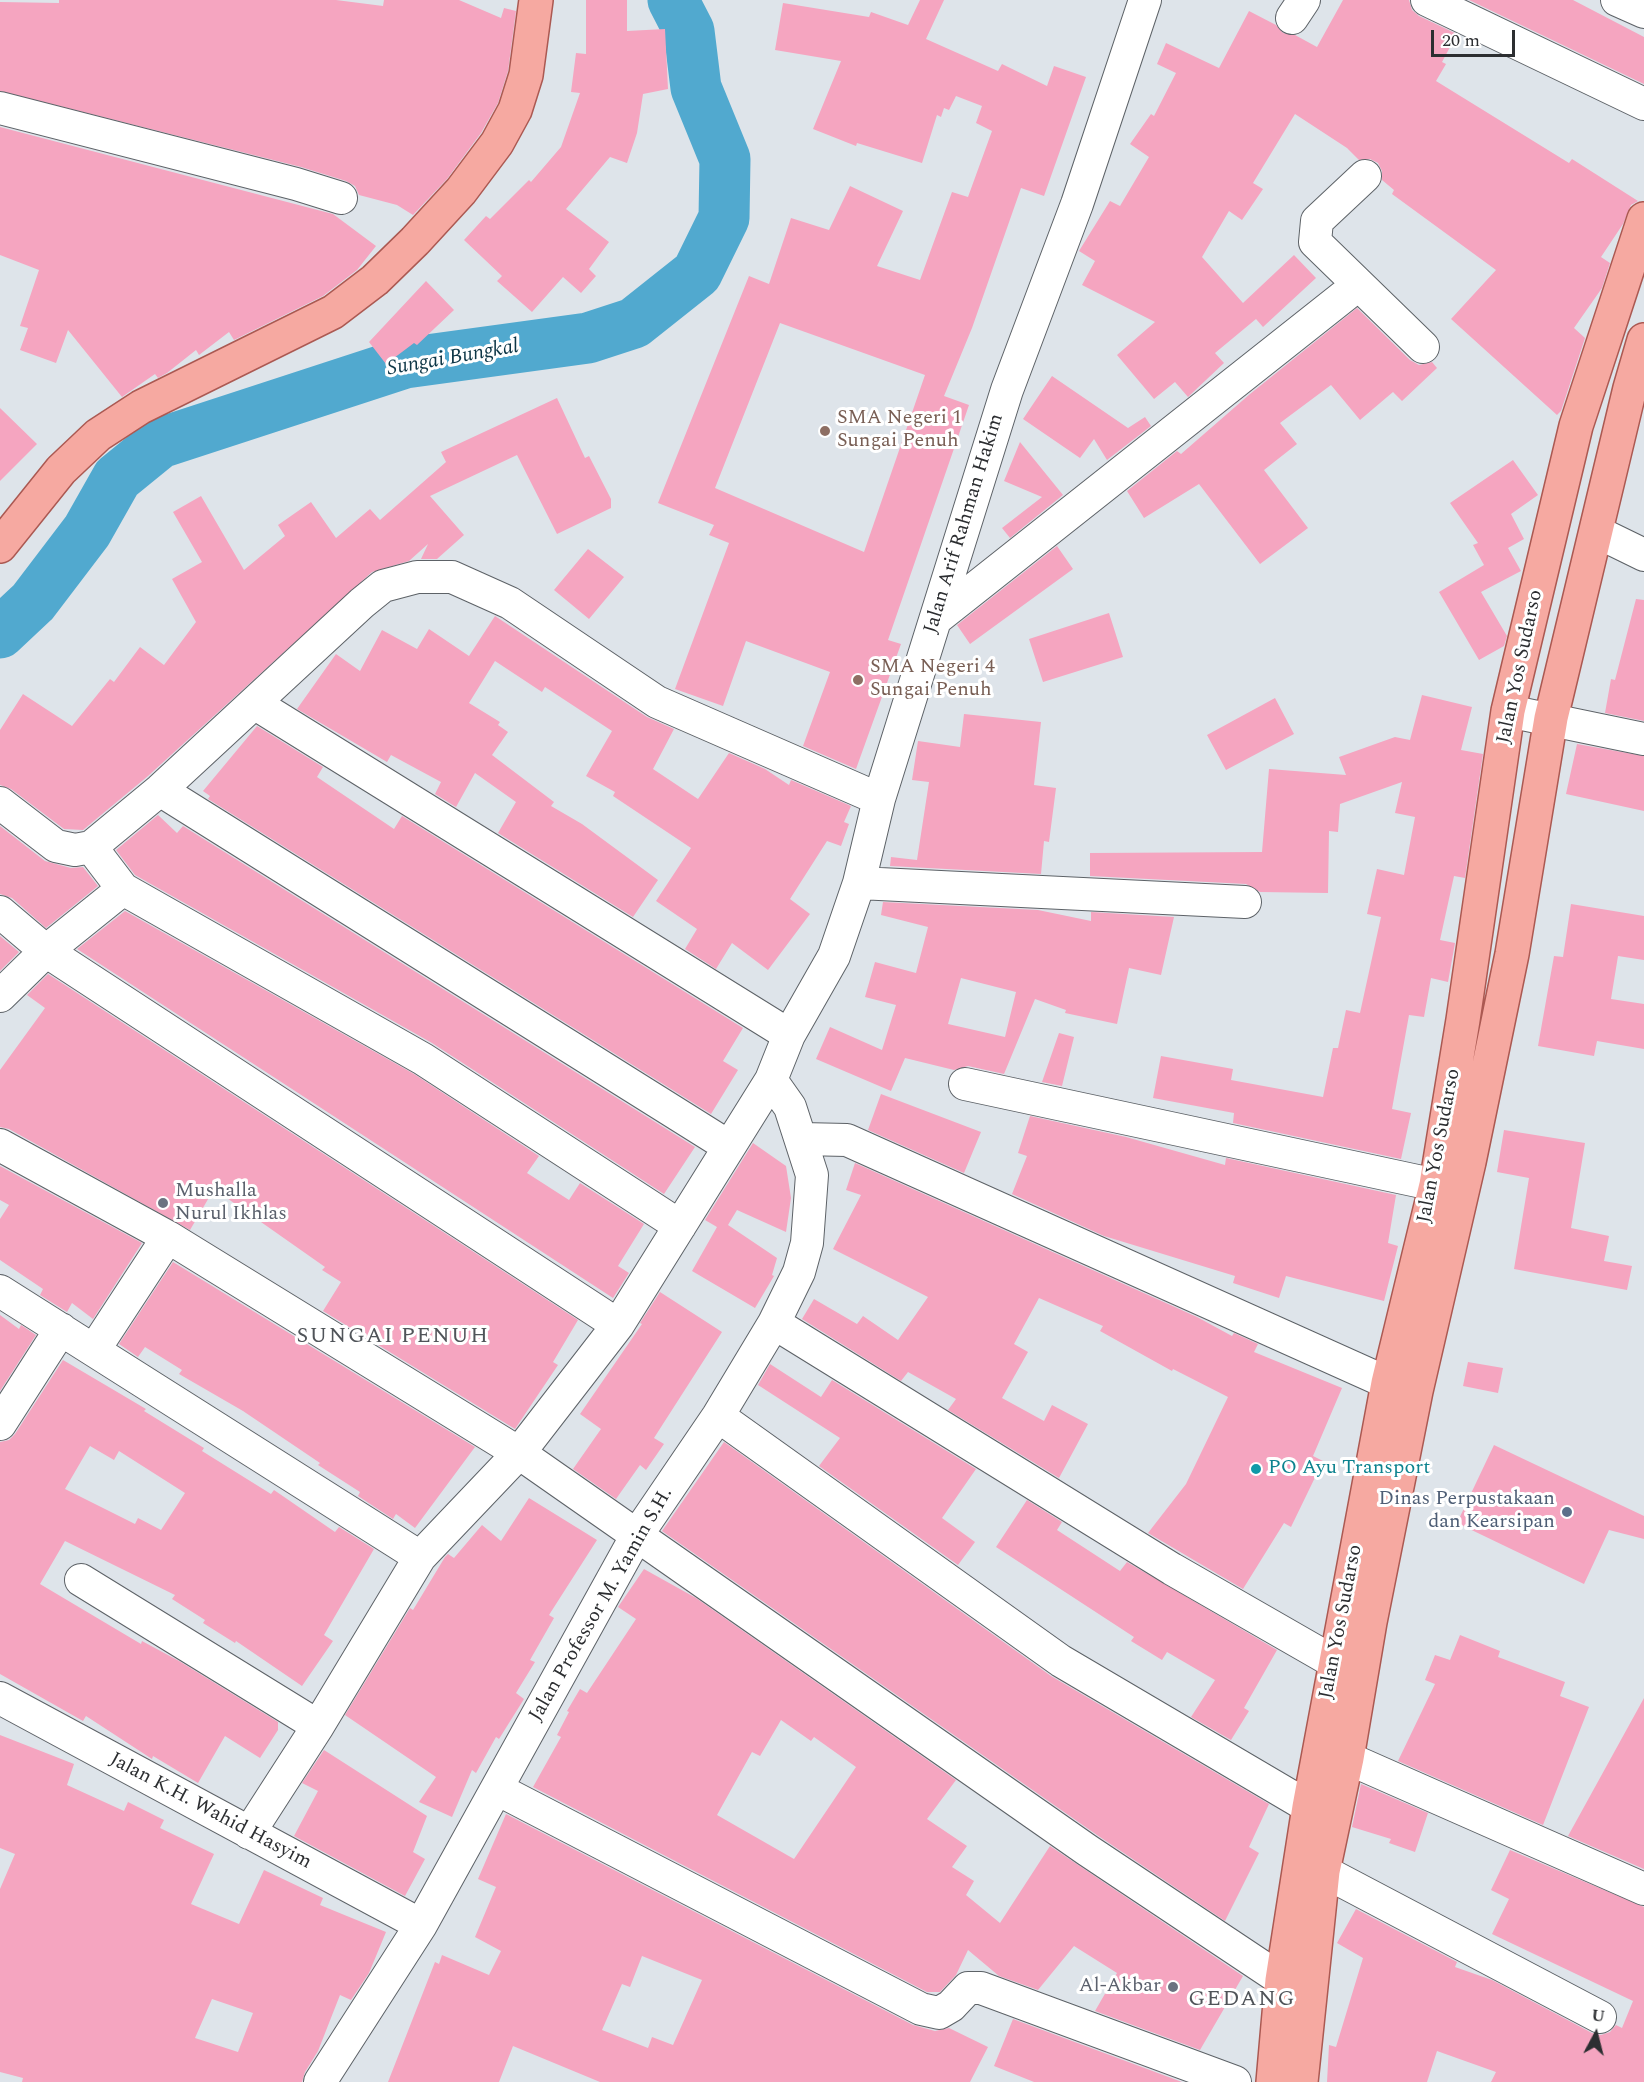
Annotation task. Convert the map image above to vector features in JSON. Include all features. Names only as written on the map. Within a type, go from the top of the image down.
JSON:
[{"type":"main road","points":[[0,546],[61,470],[98,435],[141,407],[333,312],[375,280],[415,241],[462,191],[497,143],[515,110],[526,75],[536,0]]},
{"type":"main road","name":"Jalan Yos Sudarso","points":[[1273,2082],[1294,2017],[1347,1758],[1370,1622],[1402,1387],[1463,1020],[1508,711],[1576,426],[1644,220]]},
{"type":"main road","name":"Jalan Yos Sudarso","points":[[1301,2082],[1294,2017],[1282,1980],[1334,1662],[1402,1387],[1471,1150],[1512,954],[1551,718],[1597,532],[1637,392],[1644,340]]},
{"type":"street","name":"Jalan Arif Rahman Hakim","points":[[249,1833],[318,1726],[420,1557],[519,1453],[618,1325],[771,1080],[789,1035],[834,956],[859,884],[879,799],[1007,390],[1077,204],[1145,0]]},
{"type":"street","points":[[1427,0],[1644,104]]},
{"type":"street","points":[[1617,0],[1644,12]]},
{"type":"street","points":[[0,108],[296,184],[341,198]]},
{"type":"street","points":[[1365,176],[1317,221],[1313,236],[1314,242],[1423,346]]},
{"type":"street","points":[[936,619],[1358,285]]},
{"type":"street","points":[[1597,532],[1644,555]]},
{"type":"street","points":[[0,803],[56,846],[75,850],[91,847],[160,790],[383,586],[417,577],[452,578],[510,603],[657,702],[879,799]]},
{"type":"street","points":[[254,703],[789,1035]]},
{"type":"street","points":[[1508,711],[1551,718],[1644,739]]},
{"type":"street","points":[[160,790],[728,1146]]},
{"type":"street","points":[[91,847],[123,889],[423,1059],[680,1226]]},
{"type":"street","points":[[859,884],[1245,902]]},
{"type":"street","points":[[0,996],[46,951],[123,889]]},
{"type":"street","points":[[0,912],[46,951],[618,1325]]},
{"type":"street","name":"Jalan Professor M. Yamin S.H.","points":[[330,2079],[421,1925],[637,1535],[718,1416],[774,1323],[799,1272],[807,1243],[812,1175],[790,1107],[771,1080]]},
{"type":"street","points":[[966,1084],[1436,1185]]},
{"type":"street","points":[[802,1139],[847,1140],[1402,1387]]},
{"type":"street","points":[[0,1145],[168,1238],[519,1453],[1087,1850],[1282,1980]]},
{"type":"street","points":[[94,1350],[168,1238]]},
{"type":"street","points":[[0,1291],[420,1557]]},
{"type":"street","points":[[774,1323],[1172,1569],[1334,1662]]},
{"type":"street","points":[[0,1424],[61,1329]]},
{"type":"street","points":[[718,1416],[1061,1661],[1309,1807]]},
{"type":"street","points":[[81,1580],[318,1726]]},
{"type":"street","name":"Jalan K.H. Wahid Hasyim","points":[[0,1698],[421,1925]]},
{"type":"street","points":[[1347,1758],[1644,1889]]},
{"type":"street","points":[[497,1789],[921,2009],[939,2013],[951,2006],[968,1988],[981,1988],[1235,2082]]},
{"type":"street","points":[[1323,1871],[1600,2018]]},
{"type":"building","points":[[59,0],[336,0],[383,6],[384,0],[459,0],[501,18],[504,8],[516,11],[508,71],[498,103],[481,133],[447,179],[413,215],[397,205],[359,195],[355,186],[346,181],[301,167],[0,91],[0,2],[59,3]]},
{"type":"building","points":[[586,0],[627,0],[627,31],[665,29],[668,89],[643,94],[637,133],[627,163],[610,157],[566,209],[609,242],[589,269],[596,276],[581,293],[563,277],[532,312],[497,281],[502,276],[464,240],[486,216],[490,219],[529,180],[531,182],[561,147],[580,93],[571,92],[576,53],[586,54]]},
{"type":"building","points":[[920,0],[944,0],[926,39],[998,71],[1002,64],[1047,86],[1054,66],[1086,77],[1044,196],[1021,188],[972,328],[944,396],[969,405],[888,640],[901,644],[856,769],[803,746],[830,672],[746,641],[723,706],[675,689],[729,543],[709,535],[714,525],[658,503],[749,276],[769,284],[791,218],[829,230],[850,186],[903,211],[877,266],[920,280],[952,192],[968,197],[992,131],[976,123],[982,106],[956,96],[949,110],[944,108],[941,117],[937,115],[922,163],[857,143],[856,146],[813,129],[841,61],[775,50],[783,3],[869,17],[871,12],[908,25]],"holes":[[[780,323],[925,375],[864,552],[715,488]]]},
{"type":"building","points":[[1343,0],[1409,0],[1412,10],[1419,16],[1457,34],[1442,62],[1446,64],[1436,81],[1569,163],[1572,159],[1638,201],[1631,205],[1623,224],[1601,257],[1610,263],[1602,288],[1574,328],[1585,338],[1561,411],[1557,415],[1451,319],[1496,270],[1392,194],[1394,190],[1382,180],[1382,171],[1378,163],[1370,159],[1359,160],[1347,148],[1295,114],[1253,183],[1263,189],[1242,220],[1229,211],[1202,257],[1243,303],[1294,255],[1316,278],[1263,327],[1256,319],[1215,353],[1224,363],[1188,397],[1175,382],[1154,399],[1117,355],[1155,322],[1082,285],[1095,261],[1079,251],[1110,201],[1120,206],[1149,157],[1130,144],[1151,114],[1154,116],[1176,73],[1157,64],[1166,43],[1219,68],[1249,11],[1276,25],[1283,33],[1295,35],[1317,47]]},
{"type":"building","points":[[1469,0],[1573,0],[1644,37],[1644,84]]},
{"type":"building","points":[[0,127],[333,214],[376,246],[357,270],[323,296],[234,340],[229,332],[199,355],[196,350],[167,373],[158,378],[155,374],[122,397],[68,330],[56,363],[20,350],[28,328],[20,326],[39,270],[0,255]]},
{"type":"building","points":[[426,281],[454,310],[417,345],[414,343],[386,364],[369,342]]},
{"type":"building","points":[[1357,308],[1410,360],[1419,365],[1432,362],[1437,368],[1402,401],[1393,392],[1360,420],[1331,385],[1280,423],[1297,444],[1264,470],[1308,528],[1260,564],[1199,484],[1144,518],[1127,491],[1177,451],[1181,454],[1250,394]]},
{"type":"building","points":[[1052,376],[1128,428],[1145,417],[1151,426],[1107,460],[1094,439],[1080,458],[1023,419]]},
{"type":"building","points":[[557,398],[585,458],[589,456],[611,499],[611,508],[557,534],[517,455],[430,496],[464,535],[437,559],[421,559],[428,544],[409,561],[372,572],[148,776],[83,830],[64,829],[11,789],[0,785],[0,730],[23,694],[72,726],[110,679],[114,682],[140,647],[164,665],[196,622],[172,579],[202,562],[173,512],[201,496],[244,570],[285,536],[278,525],[311,502],[336,538],[370,509],[380,520],[446,462],[441,452]]},
{"type":"building","points":[[0,408],[37,444],[0,481]]},
{"type":"building","points":[[1020,442],[1063,495],[1010,538],[1002,528],[1042,497],[1004,481]]},
{"type":"building","points":[[1513,460],[1538,495],[1511,514],[1524,539],[1508,548],[1521,571],[1481,592],[1507,636],[1504,646],[1479,660],[1439,592],[1484,565],[1473,545],[1478,543],[1450,503]]},
{"type":"building","points":[[1057,546],[1073,569],[970,644],[957,625]]},
{"type":"building","points":[[588,549],[624,577],[589,619],[554,590]]},
{"type":"building","points":[[1636,599],[1644,600],[1644,721],[1605,713],[1611,679],[1615,680]]},
{"type":"building","points":[[1109,613],[1123,657],[1043,682],[1029,639]]},
{"type":"building","points":[[495,616],[647,717],[674,729],[653,769],[698,799],[729,753],[765,769],[789,785],[791,780],[851,806],[844,822],[849,824],[841,846],[827,841],[790,899],[810,914],[768,970],[732,943],[716,969],[685,949],[697,929],[656,901],[691,848],[613,796],[615,792],[586,776],[612,731],[545,687],[542,692],[495,661],[469,703],[500,722],[498,725],[508,732],[492,755],[554,802],[551,806],[582,824],[658,880],[633,917],[498,833],[516,802],[475,773],[456,807],[435,794],[441,782],[391,755],[387,762],[297,709],[336,654],[360,671],[382,630],[417,649],[429,629],[469,656]]},
{"type":"building","points":[[1422,695],[1472,707],[1461,750],[1483,754],[1465,878],[1454,876],[1440,940],[1455,943],[1448,982],[1431,978],[1424,1017],[1409,1015],[1392,1109],[1411,1113],[1401,1159],[1233,1123],[1234,1113],[1153,1098],[1161,1056],[1233,1069],[1231,1080],[1323,1097],[1333,1048],[1338,1048],[1346,1010],[1360,1013],[1381,917],[1367,914],[1377,869],[1404,875],[1415,817],[1395,813],[1402,782],[1340,804],[1338,832],[1329,831],[1328,893],[1260,892],[1246,884],[1090,876],[1090,853],[1262,852],[1269,769],[1346,775],[1339,757],[1395,737],[1410,740]]},
{"type":"building","points":[[1275,698],[1294,734],[1226,770],[1207,735]]},
{"type":"building","points":[[964,714],[1041,722],[1034,785],[1056,788],[1049,842],[1044,841],[1041,874],[890,866],[891,857],[917,860],[929,782],[912,780],[918,741],[960,747]]},
{"type":"building","points":[[257,726],[323,767],[317,777],[394,829],[402,816],[743,1028],[723,1061],[738,1070],[711,1114],[208,799],[210,796],[203,791]]},
{"type":"building","points":[[1577,744],[1644,756],[1644,811],[1566,794]]},
{"type":"building","points":[[158,815],[177,833],[183,826],[695,1147],[664,1194],[432,1043],[135,875],[116,850]]},
{"type":"building","points":[[0,826],[45,861],[71,868],[83,867],[98,886],[46,928],[12,898],[0,894]]},
{"type":"building","points":[[883,902],[1038,910],[1091,921],[1091,912],[1174,917],[1161,975],[1129,968],[1117,1024],[1065,1013],[1066,1010],[1035,999],[1004,1074],[968,1066],[954,1070],[905,1058],[891,1091],[816,1059],[830,1027],[882,1050],[896,1005],[865,997],[875,962],[916,973],[928,927],[881,915]],"holes":[[[961,978],[1016,992],[1005,1037],[948,1024]]]},
{"type":"building","points":[[1571,904],[1644,916],[1644,960],[1618,956],[1611,999],[1644,1004],[1644,1049],[1597,1041],[1594,1056],[1538,1046],[1554,956],[1563,957]]},
{"type":"building","points":[[125,911],[414,1074],[539,1156],[527,1173],[569,1200],[580,1183],[644,1224],[618,1266],[629,1273],[613,1298],[77,949]]},
{"type":"building","points":[[0,936],[19,952],[0,971]]},
{"type":"building","points":[[48,974],[578,1320],[553,1362],[558,1365],[515,1429],[323,1311],[341,1282],[322,1270],[325,1267],[214,1189],[190,1230],[9,1129],[0,1127],[0,1070],[45,1008],[27,995]]},
{"type":"building","points":[[1059,1033],[1074,1037],[1062,1086],[1042,1082]]},
{"type":"building","points":[[881,1094],[981,1132],[964,1173],[868,1130]]},
{"type":"building","points":[[1030,1116],[1126,1137],[1225,1165],[1226,1158],[1396,1195],[1388,1243],[1398,1246],[1384,1301],[1286,1276],[1279,1298],[1233,1283],[1235,1276],[1104,1236],[1012,1194],[1027,1156],[1018,1153]]},
{"type":"building","points":[[1504,1130],[1585,1143],[1571,1228],[1609,1236],[1604,1261],[1632,1266],[1627,1290],[1514,1269],[1529,1178],[1497,1172]]},
{"type":"building","points":[[753,1143],[786,1166],[791,1198],[786,1232],[737,1210],[728,1225],[777,1258],[772,1275],[774,1276],[755,1308],[692,1271],[717,1227],[705,1220]]},
{"type":"building","points":[[855,1163],[1197,1317],[1232,1336],[1234,1333],[1258,1344],[1254,1352],[1342,1388],[1313,1456],[1323,1461],[1291,1527],[1284,1523],[1243,1589],[1148,1533],[1186,1484],[1228,1397],[1173,1369],[1172,1371],[1100,1331],[1103,1326],[1039,1298],[1014,1344],[1028,1352],[1002,1398],[1044,1421],[1052,1405],[1088,1424],[1059,1478],[948,1410],[956,1399],[908,1372],[901,1381],[802,1319],[814,1299],[857,1324],[863,1316],[898,1340],[928,1297],[833,1249],[861,1195],[846,1190]]},
{"type":"building","points":[[0,1166],[142,1243],[93,1319],[72,1303],[67,1312],[40,1295],[43,1289],[0,1260],[0,1219],[9,1205],[0,1200]]},
{"type":"building","points":[[173,1262],[475,1447],[415,1528],[396,1514],[393,1519],[358,1496],[360,1492],[318,1465],[320,1463],[243,1411],[179,1374],[182,1370],[145,1347],[138,1357],[119,1344]]},
{"type":"building","points":[[660,1292],[722,1332],[654,1438],[664,1444],[646,1470],[640,1465],[616,1499],[573,1469],[601,1429],[580,1414],[642,1324],[640,1323]]},
{"type":"building","points":[[0,1315],[19,1329],[21,1325],[36,1335],[0,1391]]},
{"type":"building","points":[[63,1360],[146,1409],[144,1411],[204,1448],[202,1451],[271,1494],[274,1490],[335,1532],[339,1527],[374,1549],[324,1635],[333,1641],[302,1686],[236,1641],[235,1643],[203,1623],[205,1620],[172,1599],[175,1595],[65,1541],[40,1584],[141,1644],[142,1641],[179,1661],[278,1722],[278,1730],[260,1758],[225,1736],[198,1783],[153,1756],[152,1759],[86,1716],[83,1721],[0,1674],[0,1442],[9,1440]],"holes":[[[90,1446],[114,1460],[119,1451],[185,1493],[161,1530],[138,1518],[135,1524],[65,1489]]]},
{"type":"building","points":[[1468,1362],[1503,1368],[1498,1393],[1463,1386]]},
{"type":"building","points":[[770,1364],[821,1397],[832,1380],[976,1469],[942,1518],[975,1542],[958,1565],[819,1466],[840,1438],[758,1385]]},
{"type":"building","points":[[724,1442],[1051,1676],[1269,1804],[1249,1847],[1259,1853],[1225,1921],[1097,1835],[662,1531]]},
{"type":"building","points":[[1494,1445],[1644,1516],[1644,1539],[1609,1530],[1584,1584],[1457,1523]]},
{"type":"building","points":[[529,1498],[597,1540],[549,1615],[554,1618],[530,1660],[535,1662],[516,1693],[524,1699],[499,1739],[496,1737],[476,1773],[472,1770],[452,1817],[419,1802],[436,1777],[345,1715],[410,1608],[413,1610],[445,1557],[448,1554],[454,1558],[482,1525],[501,1541]]},
{"type":"building","points":[[1027,1500],[1062,1522],[1057,1530],[1120,1571],[1127,1562],[1277,1650],[1244,1708],[1249,1711],[1231,1740],[1191,1717],[1215,1680],[1167,1652],[1162,1660],[1131,1641],[1134,1637],[996,1547]]},
{"type":"building","points":[[644,1569],[696,1598],[956,1780],[927,1819],[967,1846],[952,1867],[974,1881],[966,1895],[1000,1923],[1050,1846],[1243,1976],[1200,2050],[1095,2011],[1117,1973],[1074,1946],[1038,1990],[999,1976],[968,1950],[956,1975],[940,1992],[927,1992],[533,1787],[561,1737],[557,1735],[580,1689],[587,1693],[636,1619],[618,1607]],"holes":[[[781,1720],[811,1741],[814,1737],[856,1767],[794,1859],[717,1815],[752,1752],[760,1756]]]},
{"type":"building","points":[[1460,1635],[1500,1651],[1498,1657],[1565,1682],[1560,1696],[1589,1707],[1543,1825],[1398,1761],[1435,1684],[1425,1680],[1435,1655],[1450,1660]]},
{"type":"building","points":[[1644,1698],[1644,1869],[1568,1836]]},
{"type":"building","points":[[0,1735],[74,1764],[67,1785],[124,1811],[128,1802],[164,1820],[160,1828],[214,1854],[191,1904],[239,1924],[264,1870],[323,1898],[320,1905],[386,1932],[369,1973],[351,2000],[340,1995],[318,2051],[305,2072],[302,2082],[22,2082],[23,2078],[0,2072],[0,1889],[15,1854],[0,1848]],"holes":[[[212,1999],[253,2013],[238,2052],[195,2038]]]},
{"type":"building","points":[[324,1750],[427,1816],[413,1852],[425,1859],[405,1896],[294,1836],[318,1791],[302,1783]]},
{"type":"building","points":[[1361,1784],[1428,1813],[1415,1852],[1389,1843],[1391,1839],[1352,1827]]},
{"type":"building","points":[[506,1814],[913,2025],[935,2031],[949,2028],[988,2047],[970,2082],[600,2082],[513,2046],[499,2082],[388,2082],[435,1962],[439,1964],[442,1955],[489,1975],[501,1951],[475,1937],[496,1887],[478,1879]],"holes":[[[642,1956],[702,1980],[673,2045],[652,2037],[648,2048],[602,2030],[622,1984],[630,1987]]]},
{"type":"building","points":[[1510,1850],[1644,1907],[1644,2082],[1491,2082],[1496,2072],[1437,2051],[1427,2082],[1327,2082],[1329,2045],[1336,2047],[1363,1958],[1337,1943],[1356,1909],[1457,1962],[1455,1967],[1492,1980],[1592,2033],[1601,2035],[1610,2032],[1616,2025],[1622,2028],[1633,2001],[1492,1934],[1509,1899],[1491,1890]]},
{"type":"building","points":[[1013,2019],[1182,2082],[1034,2082],[994,2066]]},
{"type":"waterway","name":"Sungai Bungkal","points":[[0,633],[33,602],[87,531],[117,478],[160,443],[405,363],[588,338],[634,323],[697,273],[724,218],[725,159],[696,88],[689,31],[673,0]]},
{"type":"place","name":"SMA Negeri 1 Sungai Penuh","points":[[825,431]]},
{"type":"place","name":"SMA Negeri 4 Sungai Penuh","points":[[858,680]]},
{"type":"place","name":"Mushalla Nurul Ikhlas","points":[[163,1203]]},
{"type":"place","name":"PO Ayu Transport","points":[[1256,1469]]},
{"type":"place","name":"Dinas Perpustakaan dan Kearsipan","points":[[1567,1512]]},
{"type":"place","name":"Al-Akbar","points":[[1173,1987]]},
{"type":"district","name":"SUNGAI PENUH","points":[[393,1338]]},
{"type":"district","name":"GEDANG","points":[[1242,2001]]}]
